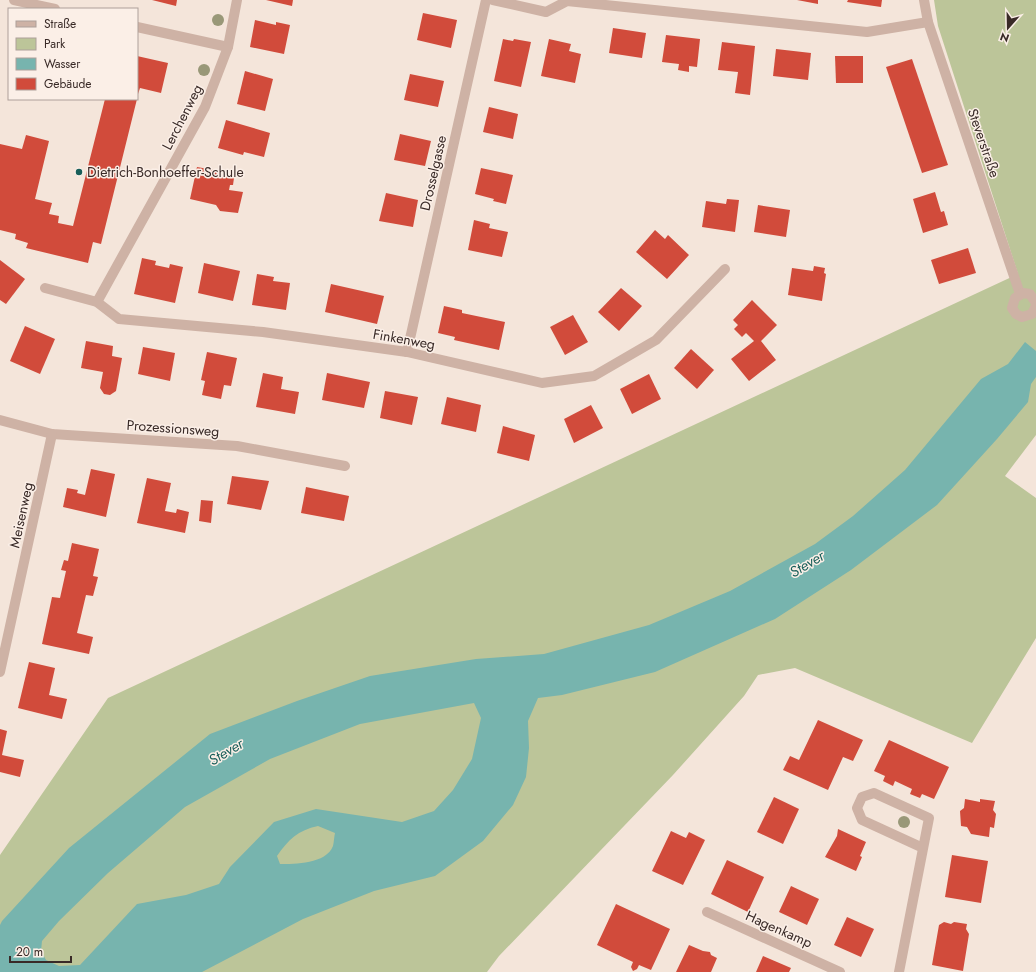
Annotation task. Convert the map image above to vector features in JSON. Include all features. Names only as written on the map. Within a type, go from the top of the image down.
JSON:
[{"type":"street","points":[[14,0],[50,8]]},
{"type":"street","name":"Lerchenweg","points":[[97,302],[206,107],[228,47],[237,0]]},
{"type":"street","name":"Drosselgasse","points":[[407,352],[486,0]]},
{"type":"street","points":[[493,0],[546,12],[567,1],[867,32],[928,22]]},
{"type":"street","name":"Steverstraße","points":[[924,0],[928,22],[1020,294]]},
{"type":"street","points":[[138,27],[228,47]]},
{"type":"street","name":"Finkenweg","points":[[45,288],[97,302],[119,319],[263,332],[407,352],[542,383],[594,376],[656,340],[725,269]]},
{"type":"street","points":[[1020,294],[1030,294],[1036,304],[1033,319],[1022,317],[1014,311],[1013,301],[1020,294]]},
{"type":"street","name":"Prozessionsweg","points":[[0,420],[52,434],[237,446],[345,466]]},
{"type":"street","name":"Meisenweg","points":[[0,672],[52,434]]},
{"type":"street","points":[[899,972],[929,818],[874,794],[862,797],[857,808],[862,820],[922,848]]},
{"type":"street","name":"Hagenkamp","points":[[707,912],[840,972]]},
{"type":"green space","points":[[934,0],[1036,0],[1036,435],[1005,476],[1036,498],[1036,638],[972,743],[795,668],[758,675],[744,696],[673,775],[499,956],[487,972],[0,972],[0,855],[108,698],[1018,274],[938,26]]},
{"type":"water","name":"Stever","points":[[1025,342],[1036,351],[1036,377],[1031,384],[1028,402],[997,439],[937,505],[851,570],[775,619],[655,672],[562,695],[538,698],[528,721],[529,748],[526,777],[513,805],[483,841],[435,876],[374,891],[303,919],[202,972],[0,972],[0,925],[2,921],[69,848],[210,734],[297,701],[370,676],[476,659],[544,654],[649,625],[730,591],[815,544],[853,516],[905,470],[981,379],[1008,364]],"holes":[[[474,703],[481,718],[472,759],[453,790],[434,811],[402,822],[316,809],[274,822],[230,867],[219,884],[186,895],[137,904],[80,965],[59,966],[46,960],[41,951],[42,941],[59,921],[108,873],[185,807],[270,759],[360,724]],[[318,826],[335,833],[333,846],[329,852],[317,860],[310,862],[280,864],[277,856],[285,845],[299,833]]]},
{"type":"building","points":[[152,0],[177,0],[176,6]]},
{"type":"building","points":[[266,0],[293,0],[292,6]]},
{"type":"building","points":[[797,0],[818,0],[818,4]]},
{"type":"building","points":[[848,0],[882,0],[881,7],[847,2]]},
{"type":"building","points":[[423,13],[457,20],[451,48],[417,40]]},
{"type":"building","points":[[255,20],[276,25],[276,22],[290,25],[284,54],[250,47]]},
{"type":"building","points":[[613,28],[646,33],[642,58],[609,53]]},
{"type":"building","points":[[666,35],[700,39],[697,67],[689,66],[689,72],[678,70],[679,64],[662,62]]},
{"type":"building","points":[[503,39],[531,42],[521,87],[494,81]]},
{"type":"building","points":[[549,39],[571,44],[569,51],[581,54],[575,83],[541,76]]},
{"type":"building","points":[[722,42],[755,46],[750,95],[735,93],[738,72],[718,70]]},
{"type":"building","points":[[776,49],[811,53],[808,80],[773,76]]},
{"type":"building","points":[[138,56],[168,63],[161,93],[140,88],[138,94]]},
{"type":"building","points":[[835,56],[863,56],[863,83],[836,83]]},
{"type":"building","points":[[912,59],[948,165],[922,173],[886,67]]},
{"type":"building","points":[[245,71],[273,79],[265,111],[237,104]]},
{"type":"building","points":[[410,74],[444,81],[438,107],[404,100]]},
{"type":"building","points":[[105,100],[137,100],[101,244],[93,242],[88,263],[26,248],[28,243],[15,239],[16,234],[0,230],[0,144],[22,149],[26,135],[49,141],[35,199],[52,203],[49,214],[59,216],[58,223],[73,226]]},
{"type":"building","points":[[489,107],[518,114],[513,139],[483,132]]},
{"type":"building","points":[[226,120],[270,133],[264,157],[244,152],[243,155],[218,148]]},
{"type":"building","points":[[400,134],[431,141],[425,166],[394,160]]},
{"type":"building","points":[[197,167],[233,175],[233,185],[230,185],[229,190],[243,192],[238,213],[220,211],[216,205],[190,199]]},
{"type":"building","points":[[481,168],[513,175],[506,204],[475,194]]},
{"type":"building","points":[[935,192],[941,212],[944,211],[948,225],[923,233],[913,199]]},
{"type":"building","points":[[386,193],[418,200],[413,227],[379,221]]},
{"type":"building","points":[[727,199],[739,200],[735,232],[702,227],[706,201],[726,204]]},
{"type":"building","points":[[758,205],[790,210],[786,237],[754,232]]},
{"type":"building","points":[[474,220],[490,224],[489,228],[508,232],[502,257],[468,250]]},
{"type":"building","points":[[655,230],[665,239],[668,235],[689,255],[667,279],[636,252]]},
{"type":"building","points":[[968,248],[976,273],[939,284],[931,260]]},
{"type":"building","points":[[142,258],[156,261],[155,265],[169,268],[170,264],[183,267],[175,303],[134,294]]},
{"type":"building","points":[[0,260],[25,279],[6,304],[0,300]]},
{"type":"building","points":[[204,263],[240,271],[233,301],[198,293]]},
{"type":"building","points":[[814,266],[825,268],[824,273],[826,274],[822,301],[788,295],[792,268],[813,271]]},
{"type":"building","points":[[257,274],[274,277],[273,281],[290,283],[286,310],[252,305]]},
{"type":"building","points":[[331,284],[384,296],[377,324],[325,312]]},
{"type":"building","points":[[621,288],[642,306],[619,331],[598,312]]},
{"type":"building","points":[[752,300],[777,325],[761,341],[776,360],[749,381],[731,359],[754,341],[746,333],[742,337],[734,329],[738,325],[733,320]]},
{"type":"building","points":[[444,306],[462,310],[462,313],[505,322],[499,350],[454,340],[455,337],[438,333]]},
{"type":"building","points":[[573,315],[588,342],[565,355],[550,327]]},
{"type":"building","points":[[25,326],[55,339],[40,374],[10,361]]},
{"type":"building","points":[[86,341],[113,346],[112,356],[122,358],[116,391],[110,395],[104,394],[100,388],[103,372],[81,368]]},
{"type":"building","points":[[143,347],[175,353],[170,381],[138,374]]},
{"type":"building","points":[[691,349],[714,370],[697,389],[674,368]]},
{"type":"building","points":[[207,352],[237,358],[231,386],[224,385],[221,399],[202,395],[205,381],[201,380]]},
{"type":"building","points":[[263,373],[283,377],[281,389],[299,392],[295,414],[256,407]]},
{"type":"building","points":[[327,373],[370,382],[364,408],[322,400]]},
{"type":"building","points":[[649,374],[661,399],[632,414],[620,389]]},
{"type":"building","points":[[385,391],[418,397],[412,425],[380,418]]},
{"type":"building","points":[[447,397],[481,405],[476,432],[441,424]]},
{"type":"building","points":[[591,405],[603,428],[574,443],[564,419]]},
{"type":"building","points":[[503,426],[535,435],[529,461],[497,453]]},
{"type":"building","points":[[91,469],[115,474],[106,517],[63,507],[67,488],[78,490],[77,493],[85,495]]},
{"type":"building","points":[[232,476],[269,481],[261,510],[227,504]]},
{"type":"building","points":[[147,478],[171,483],[165,511],[176,513],[177,509],[189,512],[185,533],[137,523]]},
{"type":"building","points":[[306,487],[349,496],[344,521],[301,513]]},
{"type":"building","points":[[201,500],[213,501],[211,523],[199,521]]},
{"type":"building","points":[[72,543],[99,549],[93,576],[98,577],[93,596],[86,595],[77,633],[93,637],[89,654],[42,644],[52,597],[60,598],[66,571],[61,570],[64,560],[68,561]]},
{"type":"building","points":[[29,662],[55,668],[49,695],[67,699],[62,719],[18,708]]},
{"type":"building","points":[[818,720],[863,740],[853,761],[843,757],[828,790],[783,770],[790,756],[799,760]]},
{"type":"building","points":[[0,729],[7,731],[2,755],[24,760],[20,777],[0,772]]},
{"type":"building","points":[[889,740],[949,767],[934,799],[922,794],[920,798],[910,794],[912,789],[895,781],[893,786],[883,781],[885,776],[874,771]]},
{"type":"building","points":[[774,797],[799,809],[783,844],[757,832]]},
{"type":"building","points":[[965,799],[980,802],[980,799],[995,801],[993,810],[996,814],[994,828],[990,827],[989,837],[971,834],[967,827],[961,826],[960,811],[964,808]]},
{"type":"building","points":[[838,829],[866,842],[856,871],[825,857],[837,836]]},
{"type":"building","points":[[671,831],[686,838],[689,832],[705,840],[683,885],[652,871]]},
{"type":"building","points":[[952,855],[988,861],[981,903],[945,897]]},
{"type":"building","points":[[727,860],[764,877],[748,912],[711,894]]},
{"type":"building","points":[[791,886],[819,899],[807,925],[779,912]]},
{"type":"building","points":[[616,904],[670,929],[651,970],[639,965],[637,969],[633,971],[631,967],[633,962],[597,945]]},
{"type":"building","points":[[847,917],[874,929],[861,957],[834,945]]},
{"type":"building","points":[[944,922],[951,924],[954,922],[967,924],[966,929],[969,934],[963,971],[932,965],[939,925]]},
{"type":"building","points":[[689,945],[703,951],[710,952],[711,955],[717,958],[711,972],[676,972]]},
{"type":"building","points":[[763,956],[791,968],[789,972],[756,972]]},
{"type":"place","name":"Dietrich-Bonhoeffer-Schule","points":[[79,172]]}]
